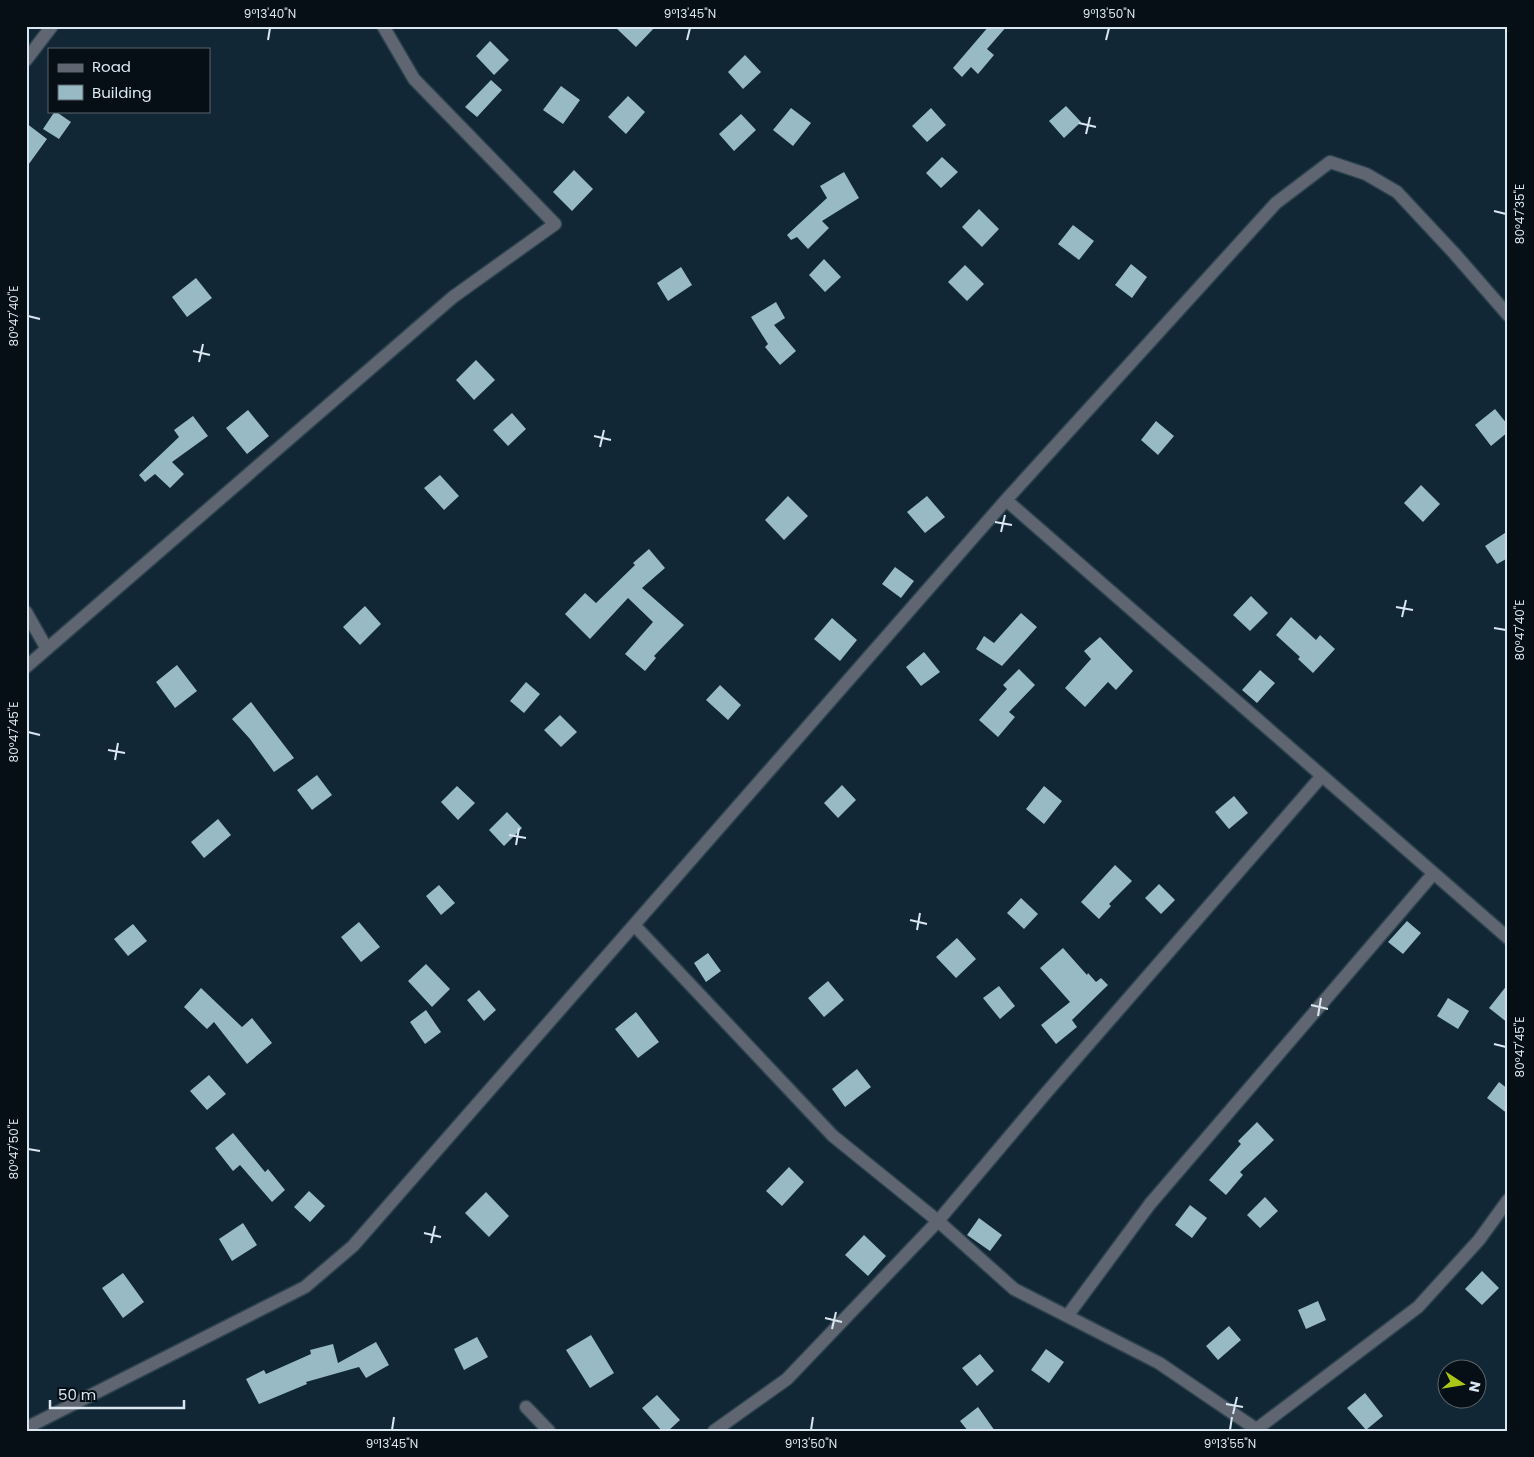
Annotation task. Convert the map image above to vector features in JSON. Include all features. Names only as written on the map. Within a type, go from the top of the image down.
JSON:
[{"type":"street","points":[[26,60],[52,26]]},
{"type":"street","points":[[26,667],[453,298],[555,224],[414,79],[383,26]]},
{"type":"street","points":[[26,1428],[305,1288],[353,1246],[1006,500],[1276,203],[1330,162],[1366,174],[1397,192],[1508,315]]},
{"type":"street","points":[[1006,500],[1321,777],[1508,938]]},
{"type":"street","points":[[26,612],[47,649]]},
{"type":"street","points":[[714,1431],[787,1379],[938,1222],[1046,1093],[1321,777]]},
{"type":"street","points":[[1068,1315],[1150,1204],[1433,874]]},
{"type":"street","points":[[635,926],[833,1136],[938,1222],[1014,1289],[1159,1363],[1257,1430],[1418,1307],[1479,1240],[1508,1200]]},
{"type":"street","points":[[526,1407],[550,1431]]},
{"type":"building","points":[[614,26],[656,26],[636,47]]},
{"type":"building","points":[[989,26],[1007,26],[987,49],[994,55],[978,74],[971,67],[962,77],[953,68]]},
{"type":"building","points":[[490,41],[509,60],[494,75],[476,56]]},
{"type":"building","points":[[745,55],[761,72],[743,89],[728,72]]},
{"type":"building","points":[[491,80],[502,90],[477,117],[465,107]]},
{"type":"building","points":[[561,86],[580,100],[563,124],[543,110]]},
{"type":"building","points":[[628,96],[645,112],[626,134],[608,117]]},
{"type":"building","points":[[1066,106],[1081,122],[1064,138],[1049,121]]},
{"type":"building","points":[[791,108],[811,123],[793,146],[773,130]]},
{"type":"building","points":[[931,108],[946,125],[927,142],[912,126]]},
{"type":"building","points":[[54,112],[71,122],[59,139],[43,129]]},
{"type":"building","points":[[741,114],[756,130],[734,151],[719,134]]},
{"type":"building","points":[[26,123],[47,139],[26,168]]},
{"type":"building","points":[[942,157],[958,172],[941,188],[926,173]]},
{"type":"building","points":[[574,170],[593,189],[572,211],[553,192]]},
{"type":"building","points":[[844,172],[859,198],[822,221],[829,228],[808,249],[797,237],[791,240],[787,235],[827,198],[820,186]]},
{"type":"building","points":[[979,209],[999,229],[982,247],[962,227]]},
{"type":"building","points":[[1073,225],[1094,241],[1079,260],[1058,244]]},
{"type":"building","points":[[824,259],[841,277],[825,292],[809,275]]},
{"type":"building","points":[[1131,264],[1147,277],[1132,298],[1115,285]]},
{"type":"building","points":[[965,265],[984,284],[967,301],[948,282]]},
{"type":"building","points":[[681,267],[692,285],[668,301],[657,283]]},
{"type":"building","points":[[196,278],[212,298],[187,317],[172,297]]},
{"type":"building","points":[[776,302],[785,318],[774,325],[796,351],[780,365],[765,347],[768,344],[751,317]]},
{"type":"building","points":[[476,360],[495,380],[474,400],[456,380]]},
{"type":"building","points":[[1495,409],[1508,425],[1508,432],[1491,446],[1475,425]]},
{"type":"building","points":[[248,410],[269,436],[247,454],[226,428]]},
{"type":"building","points":[[512,413],[526,429],[508,446],[493,430]]},
{"type":"building","points":[[193,416],[208,436],[172,462],[184,474],[170,488],[155,474],[145,482],[139,475],[179,437],[174,430]]},
{"type":"building","points":[[1156,421],[1174,436],[1158,455],[1141,440]]},
{"type":"building","points":[[440,475],[459,496],[444,510],[424,488]]},
{"type":"building","points":[[1421,485],[1440,504],[1423,522],[1404,503]]},
{"type":"building","points":[[788,496],[808,516],[784,540],[765,520]]},
{"type":"building","points":[[927,496],[945,517],[925,533],[907,512]]},
{"type":"building","points":[[1508,531],[1508,558],[1497,564],[1485,546]]},
{"type":"building","points":[[649,549],[665,568],[642,588],[684,625],[654,656],[656,658],[645,671],[625,654],[653,622],[628,598],[590,639],[565,614],[585,593],[596,603],[635,565],[633,563]]},
{"type":"building","points":[[895,567],[914,581],[901,598],[882,584]]},
{"type":"building","points":[[1251,596],[1268,613],[1250,631],[1233,615]]},
{"type":"building","points":[[365,606],[381,624],[360,645],[343,627]]},
{"type":"building","points":[[1021,613],[1037,627],[1002,666],[976,649],[984,636],[994,643]]},
{"type":"building","points":[[1291,617],[1316,640],[1320,635],[1335,649],[1313,673],[1298,659],[1300,657],[1276,635]]},
{"type":"building","points":[[832,618],[857,640],[840,661],[814,639]]},
{"type":"building","points":[[1100,637],[1133,671],[1116,690],[1108,682],[1085,707],[1065,688],[1091,659],[1084,651]]},
{"type":"building","points":[[924,652],[940,672],[921,686],[906,667]]},
{"type":"building","points":[[177,665],[197,691],[175,708],[156,682]]},
{"type":"building","points":[[1019,669],[1035,685],[1009,712],[1015,717],[998,737],[979,720],[1007,689],[1003,685]]},
{"type":"building","points":[[1260,670],[1275,683],[1257,703],[1242,690]]},
{"type":"building","points":[[526,682],[540,694],[524,713],[510,701]]},
{"type":"building","points":[[720,685],[741,705],[728,720],[706,700]]},
{"type":"building","points":[[251,702],[294,758],[274,772],[250,739],[232,719]]},
{"type":"building","points":[[560,715],[577,732],[561,747],[544,730]]},
{"type":"building","points":[[317,775],[332,795],[312,810],[297,790]]},
{"type":"building","points":[[842,785],[856,800],[838,818],[824,803]]},
{"type":"building","points":[[457,786],[475,803],[458,820],[441,802]]},
{"type":"building","points":[[1044,786],[1062,801],[1044,824],[1026,809]]},
{"type":"building","points":[[1234,796],[1248,813],[1229,829],[1215,812]]},
{"type":"building","points":[[507,812],[522,828],[504,846],[489,830]]},
{"type":"building","points":[[218,819],[231,835],[204,858],[191,842]]},
{"type":"building","points":[[1115,865],[1132,881],[1109,904],[1111,906],[1099,919],[1081,902]]},
{"type":"building","points":[[1159,884],[1175,900],[1161,914],[1145,898]]},
{"type":"building","points":[[439,885],[455,903],[441,915],[426,896]]},
{"type":"building","points":[[1021,898],[1038,914],[1024,929],[1007,913]]},
{"type":"building","points":[[1407,921],[1421,933],[1403,954],[1388,942]]},
{"type":"building","points":[[359,922],[380,947],[361,962],[341,937]]},
{"type":"building","points":[[133,924],[147,941],[128,956],[114,939]]},
{"type":"building","points":[[957,938],[976,959],[956,978],[936,957]]},
{"type":"building","points":[[1063,948],[1087,975],[1088,973],[1096,982],[1101,978],[1108,985],[1072,1020],[1077,1027],[1056,1044],[1041,1025],[1070,1002],[1040,968]]},
{"type":"building","points":[[708,953],[721,971],[706,982],[694,963]]},
{"type":"building","points":[[426,964],[450,989],[432,1007],[408,981]]},
{"type":"building","points":[[828,981],[844,1000],[824,1017],[808,998]]},
{"type":"building","points":[[1508,984],[1508,1023],[1489,1008]]},
{"type":"building","points":[[999,986],[1015,1006],[1000,1019],[983,998]]},
{"type":"building","points":[[201,988],[242,1027],[252,1018],[272,1043],[247,1064],[214,1022],[207,1029],[184,1007]]},
{"type":"building","points":[[479,990],[496,1010],[484,1021],[467,1000]]},
{"type":"building","points":[[1448,998],[1469,1011],[1458,1029],[1437,1016]]},
{"type":"building","points":[[426,1010],[441,1032],[425,1044],[410,1022]]},
{"type":"building","points":[[636,1012],[659,1042],[638,1058],[615,1029]]},
{"type":"building","points":[[857,1069],[871,1087],[845,1107],[832,1089]]},
{"type":"building","points":[[209,1075],[226,1094],[207,1110],[190,1091]]},
{"type":"building","points":[[1499,1082],[1508,1089],[1508,1114],[1487,1098]]},
{"type":"building","points":[[1257,1122],[1274,1140],[1240,1172],[1243,1175],[1226,1195],[1209,1180],[1241,1144],[1238,1141]]},
{"type":"building","points":[[233,1133],[265,1172],[268,1169],[285,1190],[272,1202],[240,1165],[233,1171],[215,1148]]},
{"type":"building","points":[[789,1167],[804,1182],[782,1206],[766,1191]]},
{"type":"building","points":[[309,1191],[325,1206],[310,1222],[294,1207]]},
{"type":"building","points":[[486,1192],[509,1216],[489,1237],[465,1213]]},
{"type":"building","points":[[1265,1197],[1278,1211],[1260,1228],[1247,1215]]},
{"type":"building","points":[[1190,1205],[1207,1218],[1192,1238],[1175,1225]]},
{"type":"building","points":[[979,1218],[1002,1235],[990,1251],[967,1235]]},
{"type":"building","points":[[243,1223],[257,1245],[232,1261],[219,1239]]},
{"type":"building","points":[[864,1235],[886,1256],[868,1276],[845,1255]]},
{"type":"building","points":[[1482,1271],[1499,1288],[1482,1305],[1465,1289]]},
{"type":"building","points":[[123,1273],[144,1302],[123,1318],[102,1288]]},
{"type":"building","points":[[1318,1301],[1326,1320],[1306,1329],[1298,1310]]},
{"type":"building","points":[[1229,1326],[1241,1340],[1218,1360],[1206,1346]]},
{"type":"building","points":[[591,1335],[614,1373],[590,1388],[566,1350]]},
{"type":"building","points":[[477,1337],[488,1357],[464,1370],[454,1349]]},
{"type":"building","points":[[376,1342],[389,1365],[366,1378],[359,1367],[306,1382],[307,1384],[259,1404],[246,1379],[264,1370],[266,1374],[311,1354],[310,1350],[333,1344],[338,1363]]},
{"type":"building","points":[[1046,1349],[1064,1362],[1049,1383],[1031,1370]]},
{"type":"building","points":[[980,1354],[994,1371],[977,1386],[962,1368]]},
{"type":"building","points":[[1365,1393],[1383,1416],[1366,1430],[1347,1408]]},
{"type":"building","points":[[657,1395],[680,1420],[668,1431],[662,1431],[642,1408]]},
{"type":"building","points":[[978,1407],[995,1431],[968,1431],[960,1421]]}]
